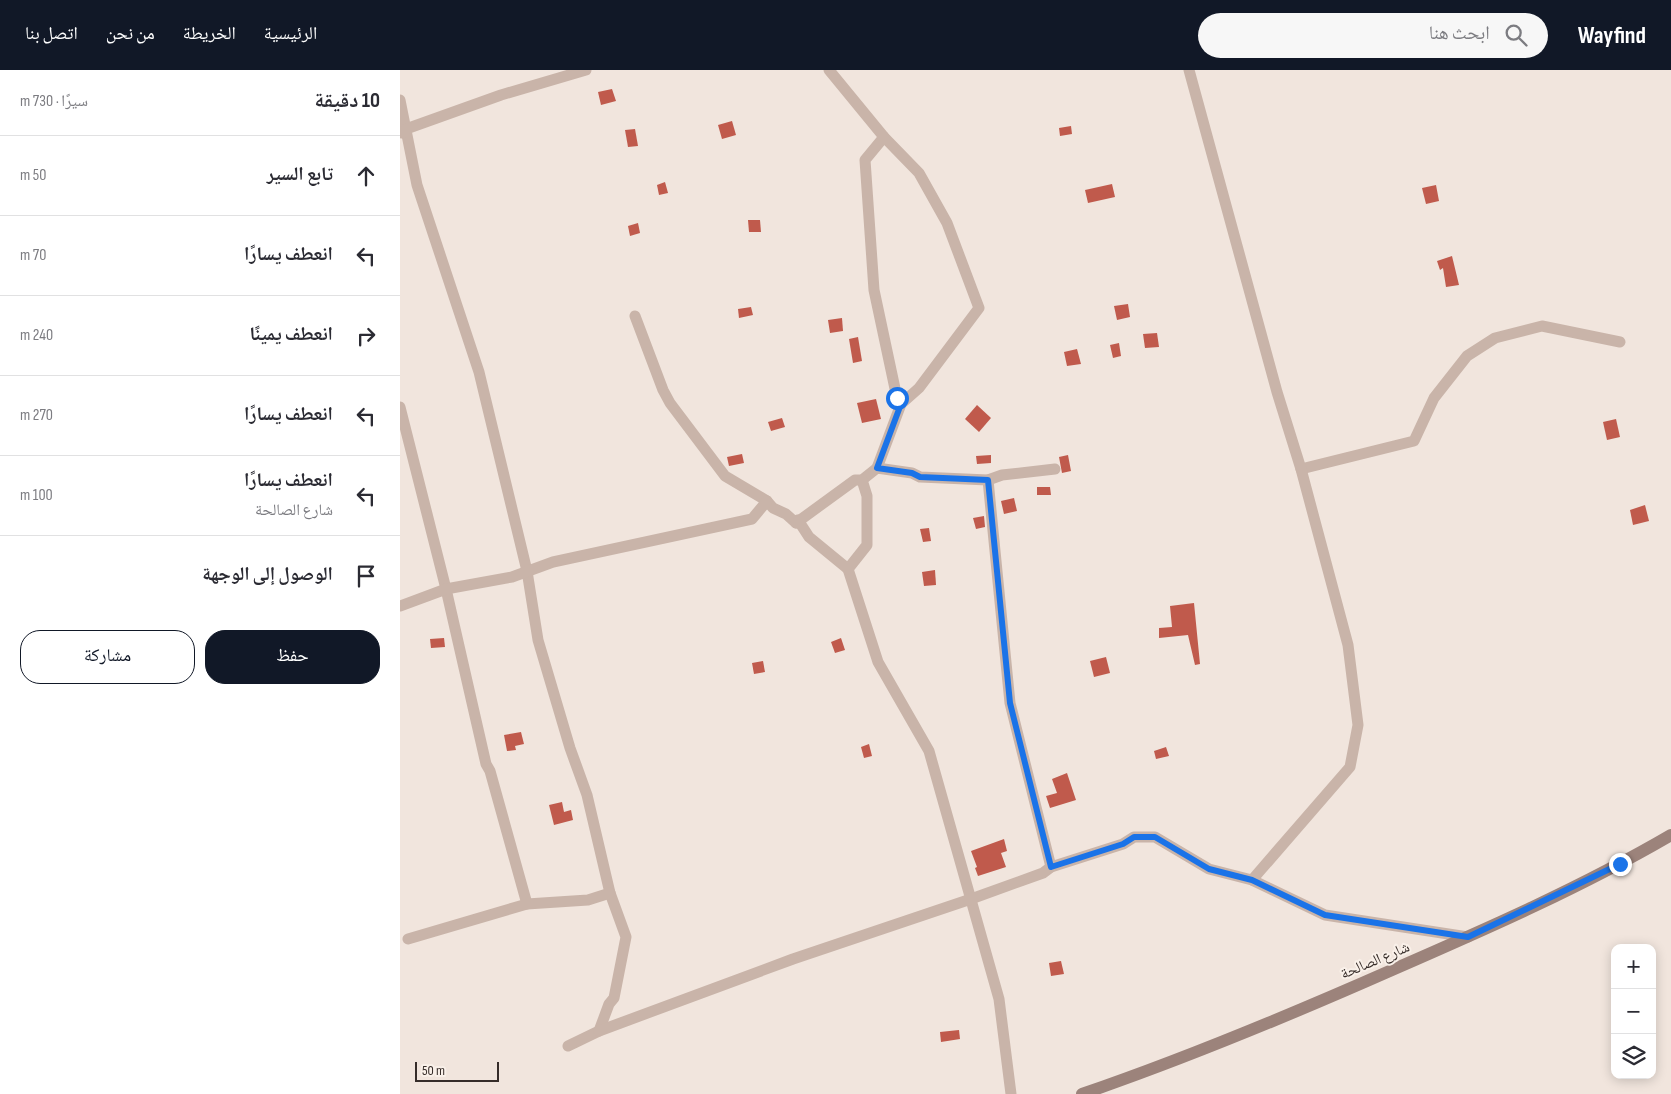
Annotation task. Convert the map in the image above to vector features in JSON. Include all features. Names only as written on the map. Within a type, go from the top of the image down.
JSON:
[{"type":"main road","name":"شارع الصالحة","points":[[1082,1094],[1284,1017],[1468,937],[1620,864],[1671,835]]},
{"type":"street","points":[[403,132],[501,95],[586,70]]},
{"type":"street","points":[[797,522],[855,480],[862,480],[877,468],[901,404],[919,388],[980,308],[947,223],[919,173],[884,137],[829,70]]},
{"type":"street","points":[[1189,70],[1277,392],[1301,468],[1348,645],[1358,725],[1350,767],[1252,880]]},
{"type":"street","points":[[400,100],[403,132],[417,185],[479,372],[527,571],[538,640],[570,748],[587,795],[610,893],[626,937],[614,998],[609,1004],[599,1031]]},
{"type":"street","points":[[884,137],[865,160],[874,290],[897,398],[901,404]]},
{"type":"street","points":[[635,316],[663,390],[670,403],[725,476],[767,501],[773,508],[797,522],[809,537],[848,568],[878,662],[929,751],[999,999],[1011,1094]]},
{"type":"street","points":[[1301,468],[1414,441],[1434,398],[1467,356],[1494,338],[1542,326],[1620,342]]},
{"type":"street","points":[[400,407],[446,589],[486,764],[490,772],[527,904]]},
{"type":"street","points":[[877,468],[912,473],[920,477],[988,480],[1002,475],[1055,469]]},
{"type":"street","points":[[848,568],[867,545],[867,496],[862,480]]},
{"type":"street","points":[[988,480],[1010,703],[1051,867]]},
{"type":"street","points":[[400,606],[446,589],[512,577],[553,562],[752,519],[767,501]]},
{"type":"street","points":[[568,1046],[599,1031],[793,959],[971,899],[1043,873],[1051,867],[1123,844],[1134,837],[1155,837],[1209,869],[1252,880],[1325,915],[1468,937]]},
{"type":"street","points":[[408,939],[527,904],[588,900],[610,893]]},
{"type":"building","points":[[612,89],[616,101],[601,105],[598,92]]},
{"type":"building","points":[[732,121],[736,135],[722,139],[718,125]]},
{"type":"building","points":[[1071,126],[1072,134],[1060,136],[1059,128]]},
{"type":"building","points":[[635,129],[638,146],[628,147],[625,130]]},
{"type":"building","points":[[665,182],[668,193],[659,195],[657,185]]},
{"type":"building","points":[[1112,184],[1115,197],[1088,203],[1085,190]]},
{"type":"building","points":[[1436,185],[1439,201],[1426,204],[1422,188]]},
{"type":"building","points":[[748,220],[760,220],[761,232],[749,232]]},
{"type":"building","points":[[638,223],[640,233],[630,236],[628,226]]},
{"type":"building","points":[[1452,256],[1459,285],[1446,287],[1443,268],[1440,270],[1437,261]]},
{"type":"building","points":[[1128,304],[1130,317],[1117,320],[1114,306]]},
{"type":"building","points":[[751,307],[753,315],[739,318],[738,309]]},
{"type":"building","points":[[842,318],[843,331],[830,333],[828,320]]},
{"type":"building","points":[[1157,333],[1159,347],[1145,348],[1143,334]]},
{"type":"building","points":[[858,337],[862,361],[853,363],[849,339]]},
{"type":"building","points":[[1119,343],[1121,356],[1113,358],[1110,345]]},
{"type":"building","points":[[1077,349],[1081,364],[1067,366],[1064,352]]},
{"type":"building","points":[[876,399],[881,419],[862,423],[857,403]]},
{"type":"building","points":[[977,405],[991,418],[979,432],[965,419]]},
{"type":"building","points":[[782,418],[785,427],[771,431],[768,422]]},
{"type":"building","points":[[1616,419],[1620,437],[1607,440],[1603,422]]},
{"type":"building","points":[[742,454],[744,463],[729,466],[727,457]]},
{"type":"building","points":[[991,455],[991,463],[977,464],[976,456]]},
{"type":"building","points":[[1068,455],[1071,471],[1062,473],[1059,457]]},
{"type":"building","points":[[1037,487],[1050,487],[1051,495],[1037,495]]},
{"type":"building","points":[[1014,498],[1017,511],[1004,514],[1001,501]]},
{"type":"building","points":[[1645,505],[1649,521],[1633,525],[1630,510]]},
{"type":"building","points":[[984,516],[985,527],[976,529],[973,518]]},
{"type":"building","points":[[929,528],[931,541],[923,542],[920,529]]},
{"type":"building","points":[[935,570],[936,585],[924,586],[922,572]]},
{"type":"building","points":[[1194,603],[1200,664],[1195,665],[1188,635],[1159,638],[1159,628],[1172,627],[1170,606]]},
{"type":"building","points":[[444,638],[445,647],[431,648],[430,639]]},
{"type":"building","points":[[841,638],[845,650],[835,653],[831,642]]},
{"type":"building","points":[[1106,657],[1110,673],[1094,677],[1090,661]]},
{"type":"building","points":[[763,661],[765,672],[754,674],[752,663]]},
{"type":"building","points":[[521,732],[524,744],[515,746],[516,750],[507,751],[504,735]]},
{"type":"building","points":[[869,744],[872,756],[864,758],[861,747]]},
{"type":"building","points":[[1166,747],[1169,756],[1156,759],[1154,751]]},
{"type":"building","points":[[1067,773],[1076,800],[1050,808],[1046,796],[1057,793],[1052,779]]},
{"type":"building","points":[[562,802],[564,812],[571,810],[573,820],[554,825],[549,805]]},
{"type":"building","points":[[1004,839],[1007,851],[1001,853],[1006,867],[978,876],[971,851]]},
{"type":"building","points":[[1061,961],[1064,974],[1051,976],[1049,963]]},
{"type":"building","points":[[959,1030],[960,1039],[941,1042],[940,1032]]},
{"type":"route","points":[[897,398],[901,404],[877,468],[912,473],[920,477],[988,480],[1010,703],[1051,867],[1123,844],[1134,837],[1155,837],[1209,869],[1252,880],[1325,915],[1468,937],[1620,864]]}]
